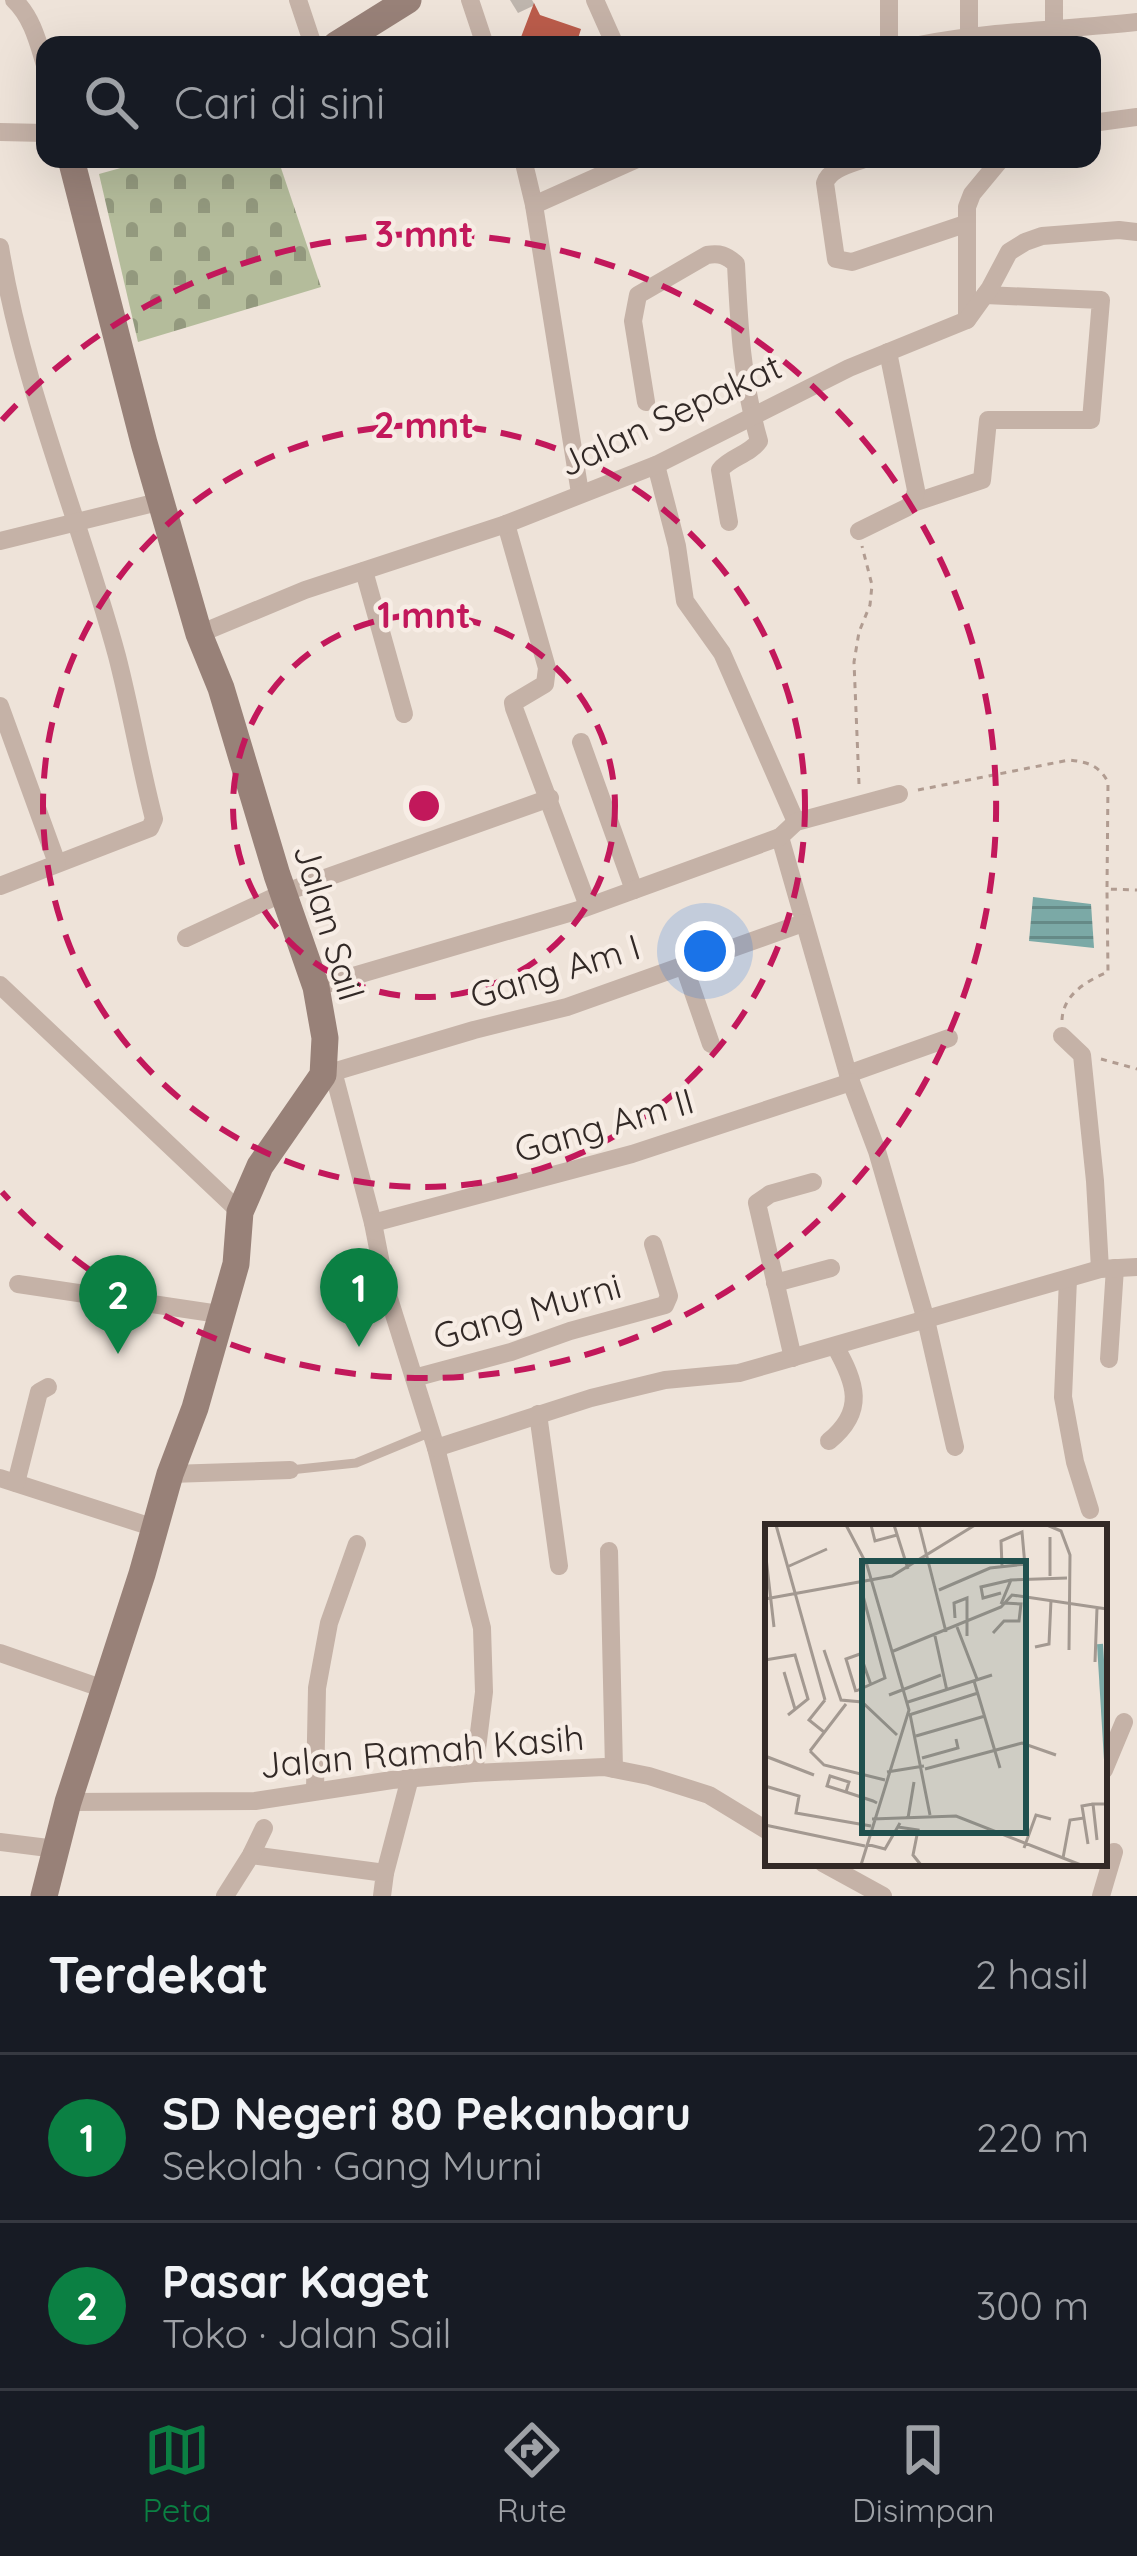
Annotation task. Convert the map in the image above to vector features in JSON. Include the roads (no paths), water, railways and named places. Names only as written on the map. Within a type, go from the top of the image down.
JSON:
[{"type":"street","points":[[14,0],[36,36]]},
{"type":"street","points":[[298,0],[310,36]]},
{"type":"street","points":[[350,36],[408,0]]},
{"type":"street","points":[[470,0],[482,36]]},
{"type":"street","points":[[595,0],[611,36]]},
{"type":"street","points":[[889,0],[889,36]]},
{"type":"street","points":[[969,0],[969,35]]},
{"type":"street","points":[[1054,0],[1054,32]]},
{"type":"street","points":[[964,36],[1137,22]]},
{"type":"street","points":[[1101,122],[1137,117]]},
{"type":"street","points":[[0,131],[36,133]]},
{"type":"street","name":"Jalan Sail","points":[[73,168],[199,634],[316,987],[328,1073]]},
{"type":"street","points":[[525,168],[580,493]]},
{"type":"street","points":[[534,205],[617,168]]},
{"type":"street","points":[[843,168],[825,183],[836,259],[852,262],[965,224]]},
{"type":"street","points":[[967,320],[965,224],[972,194],[994,168]]},
{"type":"street","points":[[967,320],[1009,252],[1025,242],[1042,236],[1137,232]]},
{"type":"street","points":[[0,247],[8,297],[49,447],[117,657],[154,819],[150,828],[0,886]]},
{"type":"street","points":[[646,402],[633,321],[638,295],[695,261],[728,256],[736,264],[740,342],[758,437],[758,444],[720,470],[729,522]]},
{"type":"street","points":[[859,531],[913,503],[982,480],[988,420],[1091,420],[1101,300],[985,295]]},
{"type":"street","name":"Jalan Sepakat","points":[[199,634],[305,590],[506,524],[656,465],[849,368],[967,320]]},
{"type":"street","points":[[888,352],[916,490],[913,503]]},
{"type":"street","points":[[656,465],[677,546],[685,601],[722,653],[796,821]]},
{"type":"street","points":[[0,542],[162,501]]},
{"type":"street","points":[[506,524],[547,668],[545,684],[519,698],[514,709],[588,906]]},
{"type":"street","points":[[364,571],[404,714]]},
{"type":"street","points":[[0,706],[57,863]]},
{"type":"street","points":[[581,742],[634,890]]},
{"type":"street","points":[[316,987],[588,906],[780,836],[796,821],[899,794]]},
{"type":"street","points":[[186,938],[283,893],[550,798]]},
{"type":"street","points":[[780,836],[926,1320],[955,1447]]},
{"type":"street","name":"Gang Am I","points":[[328,1073],[567,1007],[803,923]]},
{"type":"street","points":[[684,966],[711,1044]]},
{"type":"street","points":[[0,985],[240,1212]]},
{"type":"street","points":[[1062,1036],[1082,1054],[1107,1269],[1109,1359]]},
{"type":"street","name":"Gang Am II","points":[[373,1223],[632,1154],[949,1038]]},
{"type":"street","points":[[44,1896],[68,1802],[195,1408],[236,1264],[240,1212],[260,1166],[328,1073]]},
{"type":"street","points":[[328,1073],[373,1223],[386,1289],[434,1440],[482,1628],[484,1692],[474,1773]]},
{"type":"street","points":[[794,1358],[757,1204],[770,1194],[813,1182]]},
{"type":"street","name":"Gang Murni","points":[[414,1378],[665,1305],[669,1297],[652,1244]]},
{"type":"street","points":[[434,1440],[665,1380],[739,1373],[1068,1279],[1137,1267]]},
{"type":"street","points":[[775,1283],[831,1268]]},
{"type":"street","points":[[1068,1279],[1063,1397],[1090,1510]]},
{"type":"street","points":[[18,1284],[220,1314]]},
{"type":"street","points":[[830,1441],[851,1420],[855,1404],[835,1346]]},
{"type":"street","points":[[48,1387],[39,1392],[8,1481],[155,1528]]},
{"type":"street","points":[[538,1414],[559,1566]]},
{"type":"street","points":[[170,1474],[290,1470]]},
{"type":"street","points":[[315,1790],[317,1688],[329,1623],[357,1544]]},
{"type":"street","points":[[609,1551],[614,1769]]},
{"type":"street","points":[[0,1653],[104,1689]]},
{"type":"street","points":[[1107,1763],[1124,1722]]},
{"type":"street","name":"Jalan Ramah Kasih","points":[[68,1802],[255,1801],[410,1778],[604,1767],[709,1795],[765,1829]]},
{"type":"street","points":[[382,1896],[410,1778]]},
{"type":"street","points":[[225,1896],[264,1828]]},
{"type":"street","points":[[0,1842],[56,1849]]},
{"type":"street","points":[[1109,1850],[1137,1859]]},
{"type":"street","points":[[251,1856],[385,1873]]},
{"type":"street","points":[[833,1866],[883,1896]]},
{"type":"street","points":[[1101,1896],[1106,1866]]},
{"type":"lane","points":[[290,1470],[356,1463],[434,1440]]},
{"type":"water","points":[[1033,897],[1091,904],[1094,948],[1029,941]]},
{"type":"place","name":"SD Negeri 80 Pekanbaru","points":[[359,1347]]},
{"type":"place","name":"Pasar Kaget","points":[[118,1354]]}]
